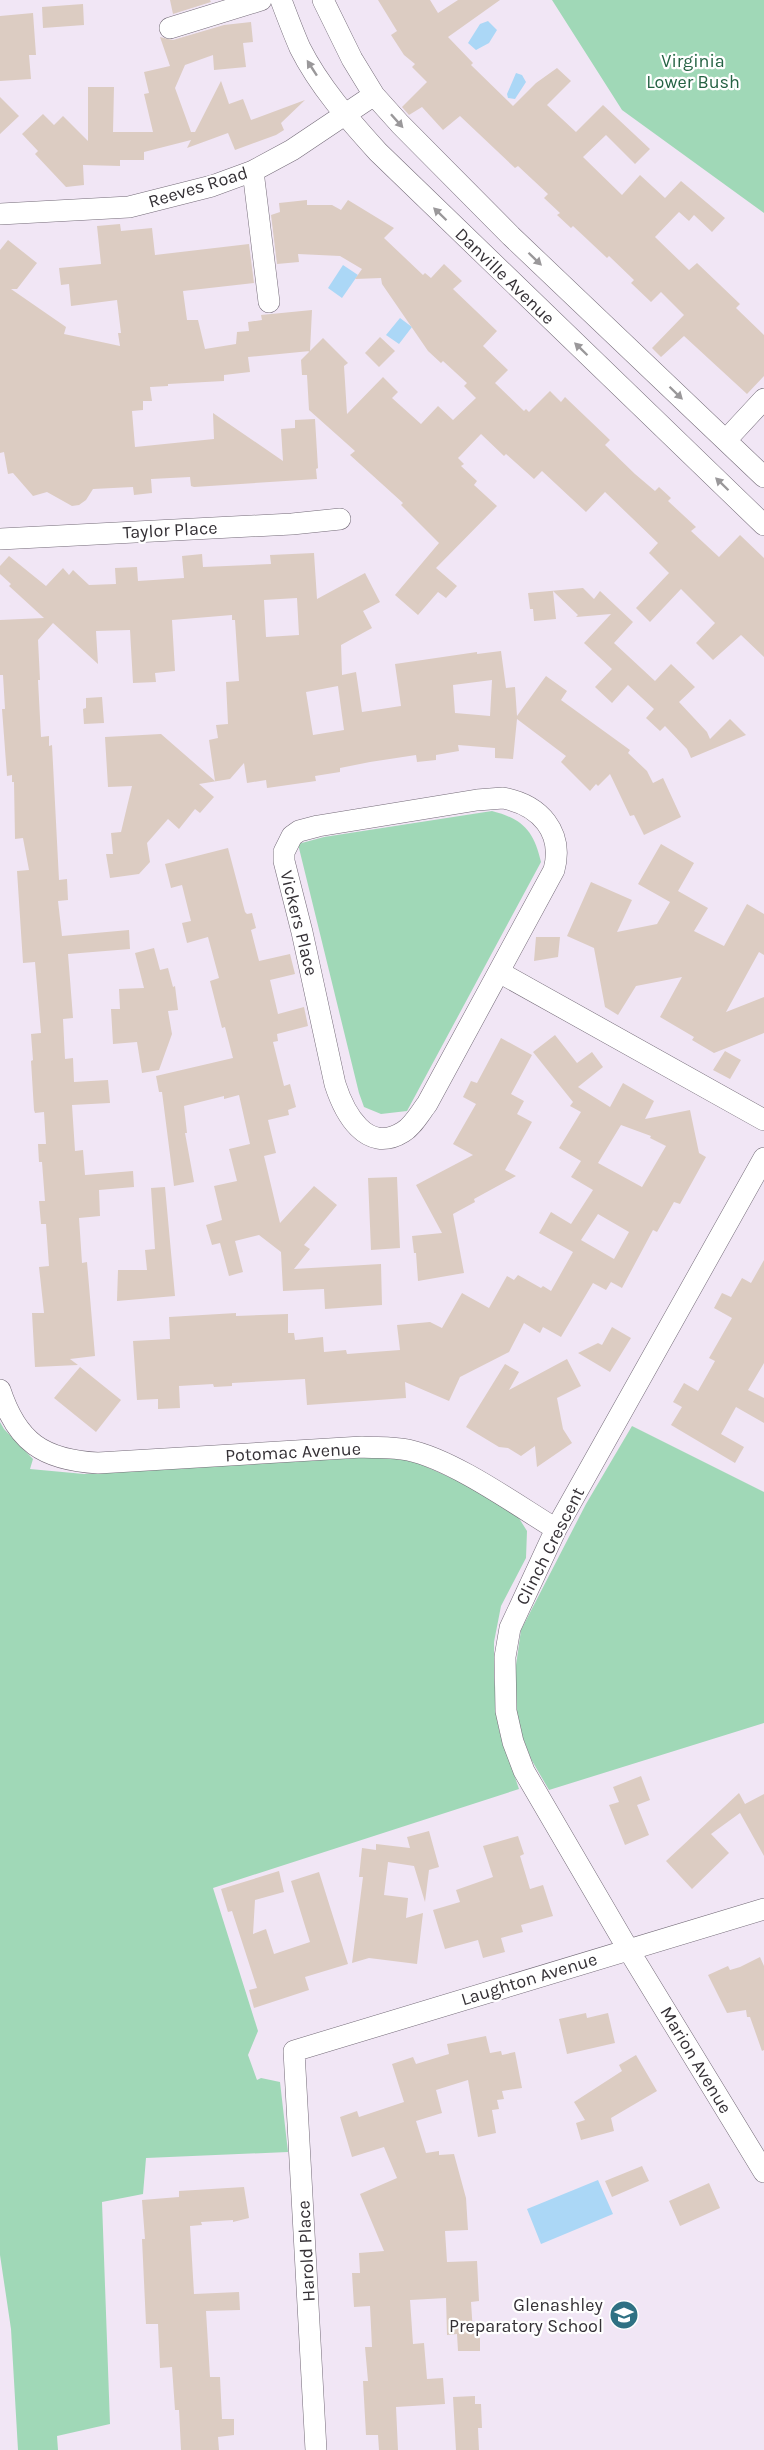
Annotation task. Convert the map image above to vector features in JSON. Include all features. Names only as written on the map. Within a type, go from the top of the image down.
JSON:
[{"type":"street","points":[[170,28],[261,0]]},
{"type":"street","name":"Danville Avenue","points":[[281,0],[300,48],[311,67],[345,116],[378,152],[764,525]]},
{"type":"street","name":"Danville Avenue","points":[[323,0],[352,59],[374,95],[400,124],[511,236],[764,477]]},
{"type":"street","name":"Reeves Road","points":[[0,214],[129,207],[200,189],[253,171],[292,150],[374,95]]},
{"type":"street","points":[[253,171],[269,302]]},
{"type":"street","points":[[726,440],[764,399]]},
{"type":"street","name":"Taylor Place","points":[[0,539],[340,519]]},
{"type":"street","name":"Vickers Place","points":[[503,798],[521,801],[531,807],[549,827],[555,840],[557,857],[554,870],[499,972],[427,1104],[416,1119],[405,1131],[393,1137],[377,1138],[363,1132],[343,1108],[335,1084],[284,861],[287,843],[292,836],[307,828],[477,800],[503,798]]},
{"type":"street","points":[[499,972],[764,1119]]},
{"type":"street","name":"Clinch Crescent","points":[[628,1949],[524,1771],[513,1742],[506,1711],[505,1658],[510,1628],[556,1529],[764,1158]]},
{"type":"street","name":"Potomac Avenue","points":[[0,1390],[10,1419],[18,1430],[41,1449],[76,1461],[98,1462],[362,1447],[410,1450],[452,1467],[556,1529]]},
{"type":"street","name":"Laughton Avenue","points":[[294,2051],[764,1909]]},
{"type":"street","name":"Marion Avenue","points":[[628,1949],[764,2172]]},
{"type":"street","name":"Harold Place","points":[[294,2051],[316,2450]]},
{"type":"green space","name":"Virginia Lower Bush","points":[[552,0],[764,0],[764,213],[622,110]]},
{"type":"green space","points":[[492,811],[512,818],[526,828],[535,842],[541,862],[407,1111],[381,1114],[364,1107],[359,1093],[298,844],[324,837]]},
{"type":"green space","points":[[0,1422],[33,1459],[30,1469],[84,1474],[369,1457],[411,1460],[467,1485],[517,1515],[527,1531],[526,1558],[501,1606],[494,1642],[494,1677],[499,1730],[519,1789],[213,1888],[258,2031],[248,2055],[257,2080],[261,2078],[280,2082],[288,2152],[146,2158],[143,2194],[102,2202],[110,2424],[57,2436],[58,2450],[18,2450],[11,2329],[0,2255]]},
{"type":"green space","points":[[632,1426],[764,1492],[764,1723],[549,1790],[531,1759],[518,1725],[515,1701],[516,1665],[521,1630],[586,1504]]},
{"type":"water","points":[[488,21],[497,30],[489,43],[476,50],[468,43],[480,24]]},
{"type":"water","points":[[516,73],[522,75],[526,82],[515,99],[508,98],[507,94]]},
{"type":"water","points":[[343,265],[358,275],[342,298],[328,288]]},
{"type":"water","points":[[400,318],[412,327],[399,344],[386,335]]},
{"type":"water","points":[[598,2180],[613,2214],[541,2244],[527,2209]]},
{"type":"building","points":[[170,0],[210,0],[211,2],[173,14]]},
{"type":"building","points":[[378,0],[430,0],[438,13],[458,0],[500,0],[448,37],[473,63],[471,65],[513,106],[536,83],[557,68],[571,81],[547,105],[576,132],[603,105],[650,149],[635,164],[606,135],[583,157],[622,195],[640,175],[665,198],[681,181],[725,218],[712,232],[694,215],[689,221],[679,212],[655,237],[689,270],[697,263],[740,304],[736,308],[764,335],[764,376],[747,394],[684,336],[661,357],[652,348],[684,315],[661,292],[651,302],[631,283],[634,280],[609,256],[607,258],[573,226],[571,228],[557,215],[560,213],[544,198],[548,194],[518,166],[515,168],[460,116],[443,130],[422,107],[409,115],[402,107],[427,82],[412,67],[415,64],[404,55],[391,35],[397,31]]},
{"type":"building","points":[[83,4],[84,25],[43,28],[42,7]]},
{"type":"building","points":[[33,13],[36,55],[29,55],[31,79],[0,81],[0,16]]},
{"type":"building","points":[[251,22],[253,42],[243,43],[246,67],[214,70],[213,55],[185,65],[175,88],[191,132],[195,132],[221,81],[229,104],[243,99],[251,120],[305,100],[281,123],[284,130],[276,135],[235,150],[228,133],[187,148],[191,140],[144,152],[144,160],[120,160],[120,166],[83,165],[84,185],[66,187],[35,154],[38,151],[22,134],[43,114],[54,125],[63,116],[88,141],[88,87],[114,87],[113,132],[153,132],[144,94],[149,93],[144,72],[170,66],[160,37],[173,40],[224,25]]},
{"type":"building","points":[[0,97],[19,116],[0,134]]},
{"type":"building","points":[[307,200],[307,205],[332,205],[341,210],[348,200],[394,228],[384,238],[423,275],[425,273],[431,278],[444,264],[462,281],[453,289],[497,331],[483,346],[508,370],[495,383],[524,411],[526,409],[529,412],[550,391],[561,402],[565,397],[610,440],[605,445],[635,474],[655,491],[659,487],[671,498],[668,501],[696,527],[691,531],[719,557],[740,535],[764,558],[764,657],[741,635],[713,660],[696,643],[715,623],[681,589],[650,622],[636,608],[669,573],[649,553],[658,543],[605,492],[586,512],[542,471],[534,479],[506,454],[504,456],[481,434],[458,458],[464,464],[461,466],[477,481],[474,485],[497,506],[436,568],[457,586],[446,598],[438,592],[418,615],[395,595],[439,543],[401,505],[403,503],[350,455],[355,451],[309,410],[307,375],[302,375],[301,360],[323,338],[348,363],[344,366],[347,414],[383,377],[398,392],[392,398],[421,424],[438,406],[453,420],[476,398],[464,386],[467,383],[428,351],[382,284],[381,278],[355,279],[362,269],[340,256],[298,254],[299,262],[277,264],[271,215],[280,212],[279,203]]},
{"type":"building","points":[[120,224],[121,231],[152,228],[155,255],[249,244],[254,283],[183,291],[187,320],[198,320],[205,349],[236,344],[237,332],[249,331],[248,322],[262,320],[261,315],[312,310],[310,351],[248,357],[250,372],[224,375],[224,381],[150,387],[152,401],[143,401],[143,410],[132,411],[135,447],[214,439],[213,413],[283,461],[281,429],[295,428],[295,420],[315,419],[317,479],[194,487],[191,486],[190,477],[151,479],[152,493],[134,495],[133,487],[93,489],[86,500],[79,505],[72,506],[47,492],[33,496],[13,473],[8,474],[4,452],[0,453],[0,250],[8,240],[37,263],[17,289],[11,289],[66,327],[64,334],[120,346],[118,333],[121,333],[117,300],[71,306],[69,284],[61,285],[59,268],[101,264],[97,226]]},
{"type":"building","points":[[380,337],[395,351],[379,367],[365,353]]},
{"type":"building","points":[[314,553],[317,599],[365,573],[380,602],[363,611],[372,628],[341,645],[342,675],[356,672],[362,712],[401,706],[395,664],[477,652],[477,654],[501,651],[506,688],[515,687],[517,716],[546,676],[567,691],[561,700],[630,750],[628,753],[647,771],[653,783],[663,778],[681,817],[644,835],[634,815],[630,816],[610,774],[590,791],[561,762],[566,756],[517,719],[513,759],[495,758],[495,748],[458,745],[459,751],[436,755],[436,760],[417,762],[416,755],[370,762],[340,768],[340,772],[315,776],[316,781],[267,788],[266,780],[247,783],[244,763],[230,779],[199,784],[214,797],[200,813],[195,809],[179,829],[168,819],[147,843],[150,862],[139,874],[110,878],[106,854],[113,854],[111,833],[121,832],[132,786],[108,787],[105,737],[161,734],[215,781],[209,740],[218,738],[216,725],[228,724],[226,682],[239,681],[235,620],[232,620],[232,615],[172,620],[175,671],[155,673],[156,682],[133,683],[130,630],[96,631],[98,664],[53,623],[38,640],[40,680],[38,680],[41,737],[49,736],[49,746],[52,745],[59,880],[67,879],[68,900],[58,901],[62,936],[129,930],[130,949],[68,954],[73,1018],[63,1019],[65,1059],[73,1058],[74,1082],[108,1080],[110,1103],[72,1105],[75,1151],[83,1150],[85,1175],[133,1171],[134,1187],[99,1190],[100,1216],[79,1218],[82,1263],[87,1262],[95,1356],[70,1359],[78,1365],[35,1367],[32,1313],[44,1313],[39,1267],[49,1266],[46,1224],[41,1224],[39,1201],[45,1201],[38,1144],[46,1144],[44,1112],[35,1113],[34,1110],[31,1061],[33,1060],[31,1034],[41,1033],[35,962],[23,963],[17,871],[29,870],[23,838],[15,839],[14,782],[12,782],[12,775],[7,776],[2,709],[5,709],[3,675],[0,675],[0,620],[44,618],[9,586],[11,584],[0,574],[0,566],[9,556],[46,586],[63,568],[69,575],[73,570],[89,585],[116,584],[115,568],[137,567],[138,581],[184,578],[182,556],[202,554],[203,567],[271,564],[270,555]],"holes":[[[297,598],[299,635],[266,637],[264,600]],[[492,680],[490,716],[455,713],[453,685]],[[338,686],[344,730],[313,735],[306,692]]]},
{"type":"building","points":[[583,588],[594,599],[600,591],[633,622],[614,643],[655,681],[671,664],[695,687],[679,702],[707,732],[710,739],[730,719],[746,735],[691,758],[687,749],[665,726],[660,731],[646,718],[654,709],[628,685],[612,703],[595,687],[612,669],[584,643],[611,614],[576,617],[578,615],[553,591],[556,619],[534,621],[533,609],[530,609],[528,593]]},
{"type":"building","points":[[102,697],[104,723],[84,724],[83,709],[86,708],[86,698]]},
{"type":"building","points":[[661,844],[694,863],[678,891],[708,908],[694,931],[724,946],[747,904],[764,914],[764,955],[759,952],[726,1012],[764,997],[764,1033],[714,1053],[692,1040],[694,1037],[660,1017],[682,977],[636,986],[618,1015],[605,1007],[594,948],[567,936],[591,882],[632,900],[617,932],[657,924],[670,902],[638,884]]},
{"type":"building","points":[[228,848],[245,912],[252,913],[256,928],[251,930],[259,961],[290,954],[295,974],[270,980],[278,1014],[304,1007],[308,1026],[277,1034],[278,1041],[273,1042],[284,1086],[290,1084],[296,1107],[288,1110],[289,1115],[268,1120],[276,1153],[264,1156],[280,1223],[314,1186],[337,1205],[304,1245],[310,1249],[294,1269],[381,1264],[382,1305],[325,1309],[324,1289],[283,1291],[281,1252],[259,1235],[235,1241],[243,1272],[229,1276],[220,1243],[212,1245],[206,1225],[222,1220],[214,1186],[237,1181],[229,1149],[250,1144],[239,1095],[224,1099],[224,1096],[184,1106],[187,1133],[185,1133],[194,1182],[174,1186],[162,1092],[159,1092],[156,1076],[233,1058],[225,1027],[222,1028],[210,981],[219,978],[208,937],[187,943],[182,923],[191,921],[182,885],[171,888],[165,864]]},
{"type":"building","points":[[536,937],[560,937],[558,957],[534,961]]},
{"type":"building","points":[[154,948],[160,970],[168,968],[173,987],[175,986],[178,1010],[168,1011],[172,1034],[159,1070],[142,1073],[137,1042],[113,1044],[111,1009],[120,1009],[119,989],[144,988],[135,953]]},
{"type":"building","points":[[555,1035],[577,1063],[592,1052],[603,1067],[578,1087],[610,1107],[623,1083],[654,1101],[645,1119],[690,1110],[699,1153],[706,1157],[680,1204],[674,1202],[657,1232],[653,1230],[622,1288],[611,1282],[606,1290],[593,1283],[561,1337],[543,1327],[540,1333],[524,1323],[509,1352],[460,1377],[449,1401],[405,1382],[406,1398],[307,1405],[305,1379],[232,1383],[232,1386],[214,1387],[213,1384],[179,1386],[180,1408],[158,1409],[158,1399],[137,1400],[133,1341],[170,1339],[169,1317],[236,1313],[236,1316],[288,1314],[288,1333],[294,1333],[295,1340],[323,1337],[324,1352],[346,1350],[347,1354],[400,1350],[397,1325],[430,1322],[442,1328],[462,1293],[489,1308],[507,1276],[514,1280],[518,1275],[551,1291],[573,1252],[539,1233],[551,1212],[571,1224],[593,1190],[571,1177],[581,1161],[559,1148],[581,1112],[570,1106],[573,1102],[533,1052]],"holes":[[[621,1125],[651,1136],[650,1138],[666,1146],[642,1187],[598,1163]],[[598,1214],[629,1232],[614,1259],[581,1240]]]},
{"type":"building","points":[[501,1038],[532,1055],[511,1094],[524,1101],[517,1114],[532,1122],[505,1170],[516,1176],[474,1199],[475,1202],[453,1214],[464,1273],[418,1281],[412,1236],[442,1233],[416,1185],[473,1155],[453,1144],[476,1104],[463,1097],[471,1081],[477,1083]]},
{"type":"building","points":[[725,1051],[741,1060],[730,1079],[713,1070]]},
{"type":"building","points":[[397,1177],[400,1248],[371,1250],[368,1178]]},
{"type":"building","points":[[165,1187],[175,1296],[117,1301],[118,1270],[147,1270],[145,1250],[155,1249],[151,1188]]},
{"type":"building","points":[[764,1260],[764,1363],[748,1390],[764,1398],[764,1423],[736,1407],[721,1434],[744,1447],[735,1463],[671,1425],[682,1407],[673,1402],[684,1383],[698,1391],[715,1361],[709,1358],[732,1318],[714,1308],[722,1293],[731,1297],[742,1278],[751,1283]]},
{"type":"building","points":[[612,1327],[631,1338],[610,1372],[578,1353],[598,1343],[602,1345]]},
{"type":"building","points":[[567,1359],[581,1386],[557,1398],[563,1429],[572,1443],[537,1467],[535,1446],[521,1456],[508,1448],[499,1447],[466,1427],[505,1364],[519,1372],[509,1390]]},
{"type":"building","points":[[80,1367],[121,1400],[96,1432],[54,1398]]},
{"type":"building","points":[[641,1776],[650,1800],[637,1805],[649,1835],[625,1845],[609,1805],[619,1802],[613,1787]]},
{"type":"building","points":[[739,1793],[745,1804],[764,1794],[764,1856],[740,1813],[711,1834],[729,1853],[692,1889],[666,1861]]},
{"type":"building","points":[[429,1831],[439,1867],[429,1870],[425,1902],[414,1866],[388,1862],[384,1895],[408,1898],[406,1918],[423,1913],[417,1964],[369,1958],[352,1963],[363,1877],[359,1877],[362,1848],[376,1850],[376,1844],[410,1848],[407,1837]]},
{"type":"building","points":[[518,1836],[524,1854],[520,1856],[530,1889],[543,1885],[553,1916],[521,1925],[523,1932],[501,1938],[505,1952],[483,1958],[478,1940],[445,1949],[433,1910],[460,1902],[456,1890],[493,1877],[483,1846]]},
{"type":"building","points":[[279,1871],[284,1892],[255,1900],[253,1934],[266,1929],[274,1954],[310,1942],[291,1881],[319,1872],[348,1964],[305,1977],[309,1990],[254,2008],[249,1990],[257,1988],[232,1911],[228,1912],[221,1889]]},
{"type":"building","points":[[760,1957],[764,1966],[764,2050],[762,2051],[746,2010],[727,2013],[708,1975],[728,1966],[730,1970],[740,1967]]},
{"type":"building","points":[[586,2013],[587,2018],[608,2013],[615,2043],[567,2054],[559,2019]]},
{"type":"building","points":[[486,2036],[490,2053],[501,2051],[502,2055],[515,2052],[522,2088],[502,2091],[504,2099],[497,2100],[499,2109],[492,2110],[496,2133],[478,2137],[468,2080],[436,2090],[442,2113],[416,2121],[426,2153],[439,2151],[439,2155],[454,2154],[466,2198],[468,2230],[445,2231],[447,2262],[477,2261],[479,2301],[471,2302],[473,2333],[480,2333],[480,2351],[458,2351],[457,2334],[447,2335],[446,2298],[410,2300],[413,2344],[424,2343],[427,2379],[443,2378],[445,2404],[396,2407],[398,2450],[379,2450],[378,2435],[366,2435],[363,2381],[368,2381],[365,2347],[372,2347],[370,2306],[354,2307],[352,2273],[360,2273],[359,2253],[384,2251],[360,2194],[397,2178],[384,2147],[352,2157],[340,2117],[357,2111],[359,2117],[404,2102],[392,2064],[413,2057],[416,2064],[449,2054],[447,2044]]},
{"type":"building","points":[[636,2055],[657,2091],[611,2118],[614,2131],[581,2140],[576,2123],[585,2120],[574,2102],[622,2071],[619,2065]]},
{"type":"building","points":[[642,2166],[649,2181],[612,2197],[605,2181]]},
{"type":"building","points":[[709,2183],[720,2208],[680,2226],[669,2201]]},
{"type":"building","points":[[244,2187],[249,2218],[233,2222],[233,2220],[201,2222],[202,2225],[190,2226],[194,2294],[239,2292],[240,2310],[206,2311],[210,2377],[220,2377],[222,2419],[234,2419],[234,2435],[218,2437],[219,2450],[181,2450],[179,2410],[175,2410],[172,2367],[160,2368],[158,2324],[146,2324],[142,2200],[179,2197],[179,2191]]},
{"type":"building","points":[[475,2396],[475,2404],[481,2404],[482,2428],[478,2428],[479,2450],[456,2450],[453,2397]]},
{"type":"place","name":"Glenashley Preparatory School","points":[[624,2315]]}]
